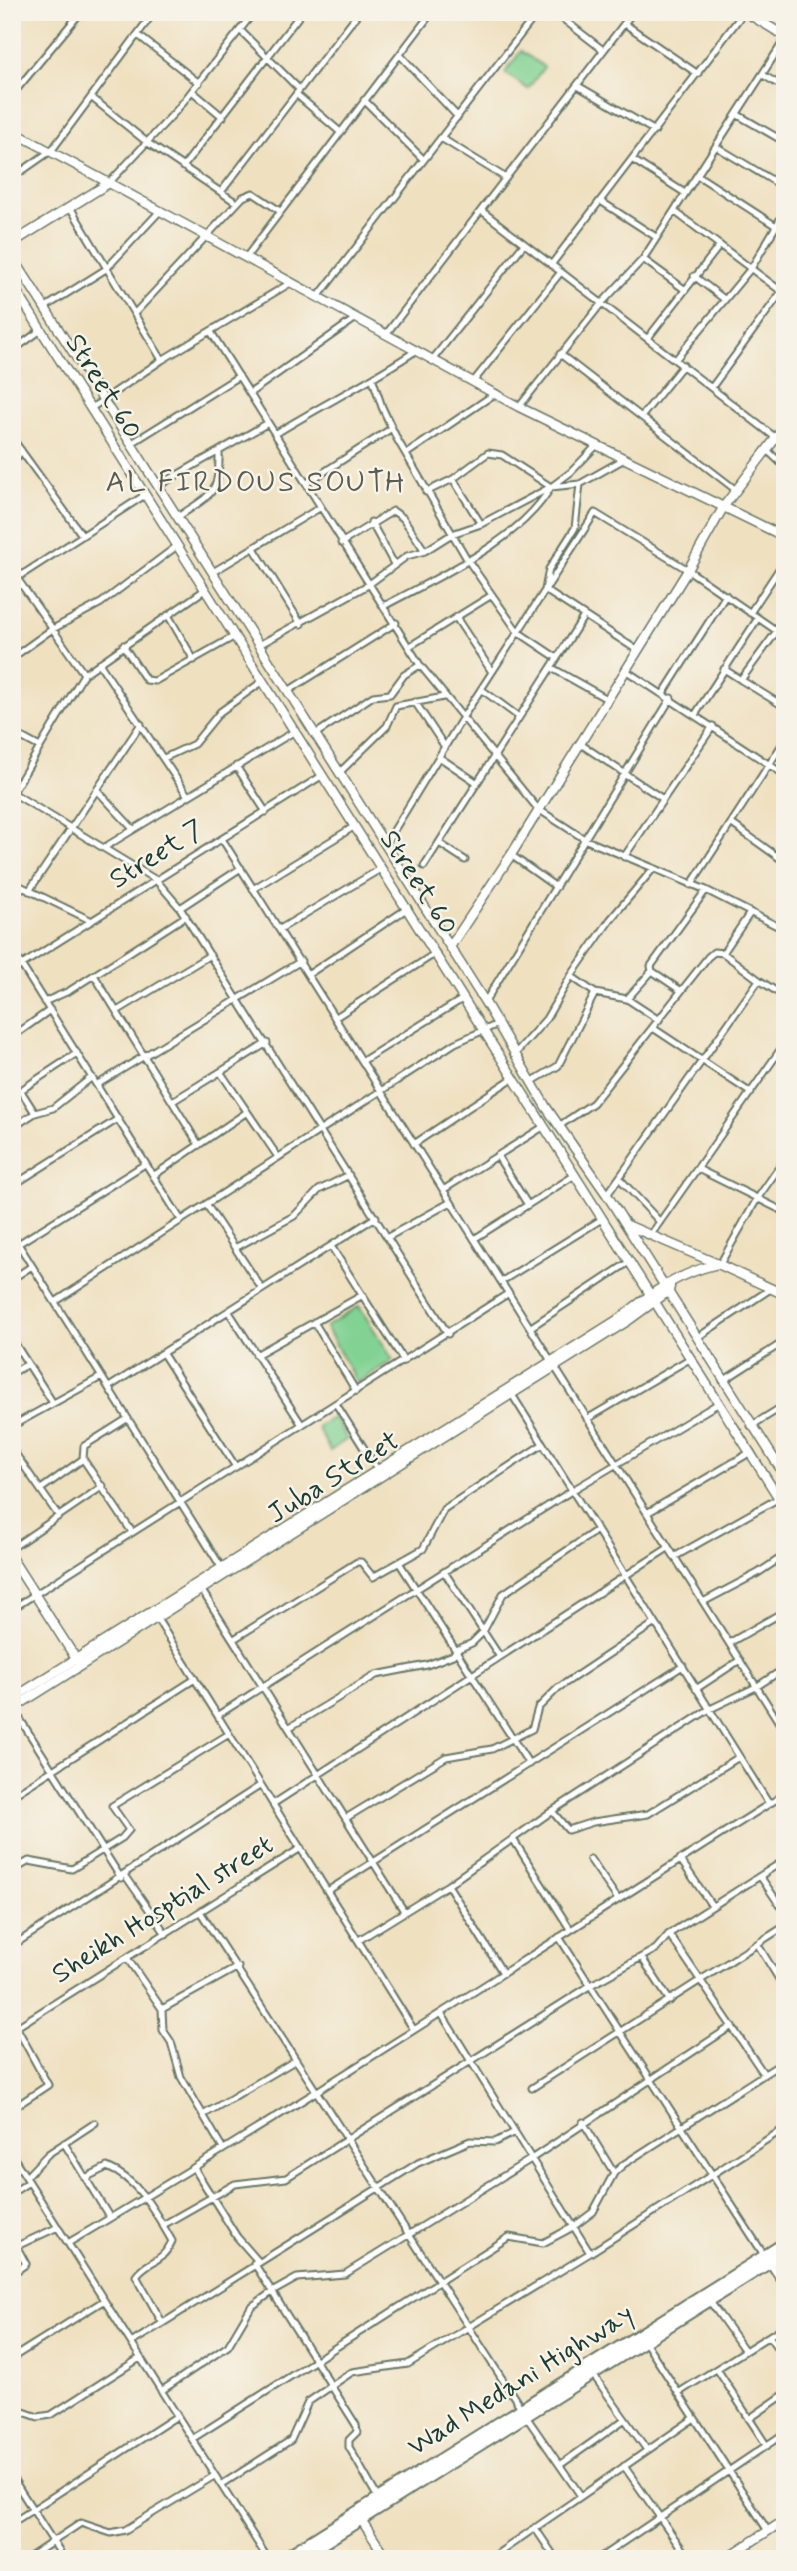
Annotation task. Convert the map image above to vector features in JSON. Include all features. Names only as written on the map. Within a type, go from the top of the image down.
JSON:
[{"type":"highway","name":"Wad Medani Highway","points":[[282,2559],[359,2516],[379,2498],[592,2373],[709,2300],[785,2243]]},
{"type":"highway","name":"Wad Medani Highway","points":[[298,2559],[359,2516],[766,2259],[785,2253]]},
{"type":"street","points":[[12,95],[81,12]]},
{"type":"street","points":[[12,178],[52,150],[154,12]]},
{"type":"street","points":[[12,243],[109,183],[148,143],[254,12]]},
{"type":"street","points":[[183,167],[302,12]]},
{"type":"street","points":[[221,192],[359,12]]},
{"type":"street","points":[[247,256],[432,12]]},
{"type":"street","points":[[318,297],[538,12]]},
{"type":"street","points":[[554,12],[603,50]]},
{"type":"street","points":[[387,333],[634,12]]},
{"type":"street","points":[[519,407],[601,304],[643,259],[785,38],[745,12],[602,202],[551,265]]},
{"type":"street","points":[[625,24],[698,74]]},
{"type":"street","points":[[240,30],[340,131]]},
{"type":"street","points":[[138,35],[198,83]]},
{"type":"street","points":[[400,55],[458,117]]},
{"type":"street","points":[[763,75],[785,88]]},
{"type":"street","points":[[578,86],[655,131]]},
{"type":"street","points":[[192,91],[223,117]]},
{"type":"street","points":[[92,97],[148,143],[237,203]]},
{"type":"street","points":[[364,100],[423,159]]},
{"type":"street","points":[[738,115],[785,142]]},
{"type":"street","points":[[12,131],[247,256],[519,407],[784,535]]},
{"type":"street","points":[[440,138],[506,178]]},
{"type":"street","points":[[717,146],[785,188]]},
{"type":"street","points":[[633,160],[685,193]]},
{"type":"street","points":[[697,175],[776,226]]},
{"type":"street","points":[[134,314],[237,203],[253,193],[280,211]]},
{"type":"street","points":[[602,202],[656,237]]},
{"type":"street","points":[[70,207],[162,360]]},
{"type":"street","points":[[44,308],[106,269],[160,211]]},
{"type":"street","points":[[482,211],[776,438]]},
{"type":"street","points":[[674,211],[784,291],[712,387]]},
{"type":"street","points":[[676,359],[752,267],[785,211]]},
{"type":"street","points":[[433,359],[524,244]]},
{"type":"street","points":[[648,338],[720,244]]},
{"type":"street","name":"Street 60","points":[[12,256],[485,1002],[531,1082],[627,1225],[751,1426],[784,1472]]},
{"type":"street","points":[[643,259],[684,289]]},
{"type":"street","points":[[473,382],[561,272]]},
{"type":"street","points":[[694,276],[724,299]]},
{"type":"street","points":[[90,409],[162,360],[292,282]]},
{"type":"street","name":"Street 60","points":[[12,284],[785,1508]]},
{"type":"street","points":[[250,393],[356,318]]},
{"type":"street","points":[[12,351],[41,330]]},
{"type":"street","points":[[211,332],[307,483],[341,543],[411,646],[420,665],[538,810],[586,840],[652,870],[706,890],[785,930]]},
{"type":"street","points":[[275,434],[336,397],[373,380],[417,350]]},
{"type":"street","points":[[561,354],[736,490]]},
{"type":"street","points":[[642,416],[683,365]]},
{"type":"street","points":[[132,443],[239,376]]},
{"type":"street","points":[[373,380],[405,454],[467,559],[518,632],[557,659]]},
{"type":"street","points":[[79,392],[94,384]]},
{"type":"street","points":[[405,454],[496,393]]},
{"type":"street","points":[[158,486],[268,423]]},
{"type":"street","points":[[450,947],[511,855],[688,570],[724,506],[785,426]]},
{"type":"street","points":[[307,483],[392,428]]},
{"type":"street","points":[[12,438],[82,535]]},
{"type":"street","points":[[259,645],[301,624],[368,584],[394,564],[425,551],[452,534],[481,524],[551,487],[571,472],[598,444]]},
{"type":"street","points":[[12,467],[21,450]]},
{"type":"street","points":[[767,450],[785,467]]},
{"type":"street","points":[[178,517],[214,491],[220,479],[219,452]]},
{"type":"street","points":[[426,492],[453,479],[482,456],[494,452],[551,487],[580,484],[626,458]]},
{"type":"street","points":[[453,479],[481,524]]},
{"type":"street","points":[[545,590],[545,576],[575,528],[580,484]]},
{"type":"street","points":[[384,606],[504,537],[543,501],[551,487]]},
{"type":"street","points":[[17,578],[145,495]]},
{"type":"street","points":[[579,505],[688,570],[777,631]]},
{"type":"street","points":[[213,572],[321,507]]},
{"type":"street","points":[[341,543],[385,514],[398,513],[425,551]]},
{"type":"street","points":[[385,845],[492,671],[595,513]]},
{"type":"street","points":[[371,522],[394,564]]},
{"type":"street","points":[[12,658],[51,630],[101,603],[178,545]]},
{"type":"street","points":[[254,548],[301,624]]},
{"type":"street","points":[[750,613],[785,559]]},
{"type":"street","points":[[12,571],[84,674]]},
{"type":"street","points":[[206,589],[84,674],[38,746],[13,794],[156,880],[180,908],[448,1334]]},
{"type":"street","points":[[545,590],[637,650]]},
{"type":"street","points":[[411,646],[492,595]]},
{"type":"street","points":[[663,694],[726,595]]},
{"type":"street","points":[[168,615],[194,660]]},
{"type":"street","points":[[424,866],[493,754],[584,616]]},
{"type":"street","points":[[695,715],[758,618]]},
{"type":"street","points":[[457,619],[492,671]]},
{"type":"street","points":[[741,680],[785,620]]},
{"type":"street","points":[[288,691],[396,623]]},
{"type":"street","points":[[123,646],[140,672],[151,682],[235,636]]},
{"type":"street","points":[[99,663],[188,796]]},
{"type":"street","points":[[314,735],[373,696],[390,694],[404,675],[420,665]]},
{"type":"street","points":[[552,668],[607,699]]},
{"type":"street","points":[[724,669],[785,707]]},
{"type":"street","points":[[625,670],[785,775]]},
{"type":"street","points":[[164,758],[194,744],[220,712],[263,681]]},
{"type":"street","points":[[481,689],[519,717]]},
{"type":"street","points":[[390,694],[396,706]]},
{"type":"street","points":[[396,706],[445,697]]},
{"type":"street","points":[[485,1002],[671,698]]},
{"type":"street","points":[[415,702],[445,747]]},
{"type":"street","points":[[340,772],[387,726],[396,706]]},
{"type":"street","points":[[29,891],[69,827],[141,724]]},
{"type":"street","points":[[624,857],[713,726]]},
{"type":"street","points":[[105,847],[295,731]]},
{"type":"street","points":[[12,732],[38,746]]},
{"type":"street","points":[[691,885],[785,740]]},
{"type":"street","points":[[579,743],[663,799]]},
{"type":"street","points":[[439,757],[476,782]]},
{"type":"street","points":[[236,766],[266,811]]},
{"type":"street","name":"Street 7","points":[[12,971],[323,775]]},
{"type":"street","points":[[97,790],[133,829]]},
{"type":"street","points":[[732,824],[785,862]]},
{"type":"street","points":[[253,889],[355,826]]},
{"type":"street","points":[[222,839],[785,1731]]},
{"type":"street","points":[[439,843],[465,860]]},
{"type":"street","points":[[511,855],[556,887]]},
{"type":"street","points":[[180,908],[241,868]]},
{"type":"street","points":[[280,929],[382,868]]},
{"type":"street","points":[[514,1055],[546,1019],[571,976],[610,920],[652,870]]},
{"type":"street","points":[[12,882],[92,921]]},
{"type":"street","points":[[627,999],[652,971],[651,966],[706,890]]},
{"type":"street","points":[[309,974],[408,908]]},
{"type":"street","points":[[723,953],[750,914]]},
{"type":"street","points":[[44,1002],[52,1001],[186,916]]},
{"type":"street","points":[[12,950],[181,1220]]},
{"type":"street","points":[[336,1017],[436,953]]},
{"type":"street","points":[[559,1126],[593,1103],[680,990],[714,953],[723,953],[785,997]]},
{"type":"street","points":[[117,1011],[210,955]]},
{"type":"street","points":[[98,1084],[301,961]]},
{"type":"street","points":[[652,971],[680,990]]},
{"type":"street","points":[[94,975],[199,1145]]},
{"type":"street","points":[[571,976],[595,993],[627,999],[659,1020]]},
{"type":"street","points":[[607,1195],[759,980]]},
{"type":"street","points":[[531,1082],[558,1066],[595,993]]},
{"type":"street","points":[[363,1060],[464,998]]},
{"type":"street","points":[[12,1037],[50,1010]]},
{"type":"street","points":[[55,1302],[455,1043],[498,1024]]},
{"type":"street","points":[[653,1028],[685,1053],[703,1060],[751,1093]]},
{"type":"street","points":[[173,1101],[267,1043]]},
{"type":"street","points":[[649,1237],[785,1043]]},
{"type":"street","points":[[778,1052],[785,1057]]},
{"type":"street","points":[[12,1096],[77,1053]]},
{"type":"street","points":[[220,1073],[278,1157]]},
{"type":"street","points":[[12,1128],[35,1113],[53,1108],[92,1077]]},
{"type":"street","points":[[414,1144],[513,1078]]},
{"type":"street","points":[[21,1091],[35,1113]]},
{"type":"street","points":[[153,1176],[247,1112]]},
{"type":"street","points":[[12,1186],[118,1119]]},
{"type":"street","points":[[443,1190],[543,1127]]},
{"type":"street","points":[[498,1157],[528,1205]]},
{"type":"street","points":[[666,1288],[672,1280],[695,1269],[719,1264],[757,1199],[785,1159]]},
{"type":"street","points":[[18,1244],[145,1164]]},
{"type":"street","points":[[698,1170],[785,1212]]},
{"type":"street","points":[[235,1248],[294,1216],[319,1190],[349,1175]]},
{"type":"street","points":[[474,1239],[575,1175]]},
{"type":"street","points":[[620,1179],[660,1222]]},
{"type":"street","points":[[388,1237],[451,1202]]},
{"type":"street","points":[[206,1204],[262,1289]]},
{"type":"street","points":[[108,1387],[376,1217]]},
{"type":"street","points":[[502,1281],[602,1219]]},
{"type":"street","points":[[627,1225],[785,1295]]},
{"type":"street","points":[[12,1234],[223,1571]]},
{"type":"street","points":[[331,1246],[404,1361]]},
{"type":"street","points":[[531,1327],[629,1262]]},
{"type":"street","points":[[12,1279],[32,1266]]},
{"type":"street","name":"Juba Street","points":[[12,1699],[155,1614],[666,1288]]},
{"type":"street","points":[[698,1337],[772,1288]]},
{"type":"street","points":[[12,1609],[509,1293]]},
{"type":"street","points":[[257,1355],[361,1296]]},
{"type":"street","points":[[229,1312],[302,1425]]},
{"type":"street","points":[[314,1322],[356,1391]]},
{"type":"street","points":[[12,1339],[53,1403]]},
{"type":"street","points":[[723,1381],[785,1341]]},
{"type":"street","points":[[163,1354],[236,1467]]},
{"type":"street","points":[[587,1419],[691,1358]]},
{"type":"street","name":"Juba Street","points":[[478,1410],[511,1393],[552,1363]]},
{"type":"street","points":[[12,1373],[28,1364]]},
{"type":"street","points":[[12,1426],[101,1377]]},
{"type":"street","points":[[511,1393],[769,1804]]},
{"type":"street","points":[[218,1715],[573,1490],[719,1403]]},
{"type":"street","points":[[336,1404],[379,1473]]},
{"type":"street","points":[[751,1426],[785,1405]]},
{"type":"street","points":[[127,1419],[84,1446],[83,1459],[132,1532]]},
{"type":"street","points":[[234,1639],[357,1562],[361,1562],[373,1577],[400,1564],[427,1544],[442,1510],[543,1444]]},
{"type":"street","points":[[12,1449],[58,1515]]},
{"type":"street","points":[[647,1513],[751,1452]]},
{"type":"street","points":[[41,1489],[83,1459]]},
{"type":"street","points":[[12,1548],[103,1486]]},
{"type":"street","points":[[674,1556],[779,1498]]},
{"type":"street","points":[[290,1727],[365,1681],[446,1660],[456,1650],[472,1643],[483,1632],[503,1594],[597,1530]]},
{"type":"street","points":[[273,1804],[668,1548]]},
{"type":"street","points":[[703,1602],[758,1573],[785,1555]]},
{"type":"street","points":[[12,1559],[78,1662]]},
{"type":"street","points":[[400,1564],[529,1764]]},
{"type":"street","name":"Juba Street","points":[[155,1614],[201,1589],[223,1571]]},
{"type":"street","points":[[445,1573],[500,1657]]},
{"type":"street","points":[[201,1589],[404,1911]]},
{"type":"street","points":[[729,1643],[785,1611]]},
{"type":"street","points":[[155,1614],[414,2030]]},
{"type":"street","points":[[346,1818],[446,1757],[492,1749],[532,1729],[538,1709],[558,1688],[655,1623]]},
{"type":"street","points":[[696,1689],[740,1660]]},
{"type":"street","name":"Juba Street","points":[[13,1709],[78,1662]]},
{"type":"street","points":[[329,1890],[683,1666]]},
{"type":"street","points":[[359,1940],[448,1885],[552,1811],[708,1710],[756,1687],[785,1668]]},
{"type":"street","points":[[12,1796],[195,1679]]},
{"type":"street","points":[[13,1709],[103,1850],[166,1934]]},
{"type":"street","points":[[12,1871],[29,1861],[72,1869],[103,1850],[129,1830],[112,1806],[229,1734]]},
{"type":"street","points":[[552,1811],[568,1830],[593,1822],[640,1817],[739,1757]]},
{"type":"street","points":[[12,1946],[123,1877],[261,1785]]},
{"type":"street","points":[[68,2243],[316,2092],[617,1898],[785,1794]]},
{"type":"street","points":[[513,1839],[570,1930]]},
{"type":"street","name":"Sheikh Hosptial street","points":[[15,2029],[301,1848]]},
{"type":"street","points":[[590,1859],[617,1898]]},
{"type":"street","points":[[680,1859],[712,1906]]},
{"type":"street","points":[[163,2225],[235,2184],[286,2178],[591,1986],[642,1958],[656,1949],[669,1934],[785,1860]]},
{"type":"street","points":[[760,1876],[785,1913]]},
{"type":"street","points":[[448,1885],[503,1973]]},
{"type":"street","points":[[201,1913],[468,2329],[581,2496]]},
{"type":"street","points":[[532,2088],[785,1926]]},
{"type":"street","points":[[669,1934],[764,2074]]},
{"type":"street","points":[[559,1937],[785,2287]]},
{"type":"street","points":[[758,1945],[785,1989]]},
{"type":"street","points":[[127,1958],[162,2008],[163,2030],[171,2042],[181,2077],[223,2149]]},
{"type":"street","points":[[642,1958],[670,2001]]},
{"type":"street","points":[[162,2008],[238,1967]]},
{"type":"street","points":[[440,2013],[590,2253]]},
{"type":"street","points":[[12,2019],[15,2029],[48,2085],[12,2109]]},
{"type":"street","points":[[162,2390],[228,2346],[251,2307],[272,2292],[297,2278],[345,2274],[531,2159],[583,2122],[732,2026]]},
{"type":"street","points":[[203,2115],[296,2060]]},
{"type":"street","points":[[192,2439],[509,2237],[543,2243],[572,2227],[593,2212],[614,2174],[624,2164],[785,2061]]},
{"type":"street","points":[[583,2122],[614,2174]]},
{"type":"street","points":[[12,2193],[28,2179],[48,2154],[95,2123]]},
{"type":"street","points":[[221,2485],[291,2440],[304,2406],[332,2385],[357,2370],[408,2364],[590,2253],[785,2128]]},
{"type":"street","points":[[131,2343],[256,2262],[418,2163],[470,2141],[495,2142],[514,2132]]},
{"type":"street","points":[[64,2143],[110,2218]]},
{"type":"street","points":[[12,2155],[268,2559]]},
{"type":"street","points":[[85,2178],[107,2167],[125,2175],[145,2197],[172,2241],[165,2257],[139,2271],[136,2276],[162,2322]]},
{"type":"street","points":[[194,2168],[256,2262],[356,2425],[357,2432],[349,2440],[349,2447],[379,2498]]},
{"type":"street","points":[[18,2246],[58,2227]]},
{"type":"street","points":[[12,2238],[26,2263],[12,2274]]},
{"type":"street","points":[[709,2300],[745,2351]]},
{"type":"street","points":[[12,2358],[103,2301]]},
{"type":"street","points":[[678,2393],[785,2326]]},
{"type":"street","points":[[769,2336],[785,2359]]},
{"type":"street","points":[[644,2340],[768,2531]]},
{"type":"street","points":[[12,2408],[38,2417],[51,2415],[140,2358]]},
{"type":"street","points":[[717,2369],[767,2446]]},
{"type":"street","points":[[592,2373],[647,2450]]},
{"type":"street","points":[[749,2419],[785,2394]]},
{"type":"street","points":[[12,2523],[177,2416]]},
{"type":"street","points":[[560,2465],[625,2419]]},
{"type":"street","points":[[490,2559],[693,2419]]},
{"type":"street","points":[[598,2559],[785,2433]]},
{"type":"street","points":[[624,2466],[689,2559]]},
{"type":"street","points":[[27,2559],[80,2523],[118,2533],[214,2476]]},
{"type":"street","points":[[12,2477],[64,2559]]},
{"type":"street","points":[[359,2516],[387,2559]]},
{"type":"street","points":[[726,2559],[785,2519]]},
{"type":"street","points":[[535,2528],[556,2559]]},
{"type":"green space","points":[[521,51],[544,67],[528,89],[505,73]]},
{"type":"green space","points":[[359,1306],[393,1360],[357,1383],[326,1327]]},
{"type":"green space","points":[[334,1417],[347,1439],[330,1451],[317,1427]]},
{"type":"district","name":"AL FIRDOUS SOUTH","points":[[256,482]]}]
